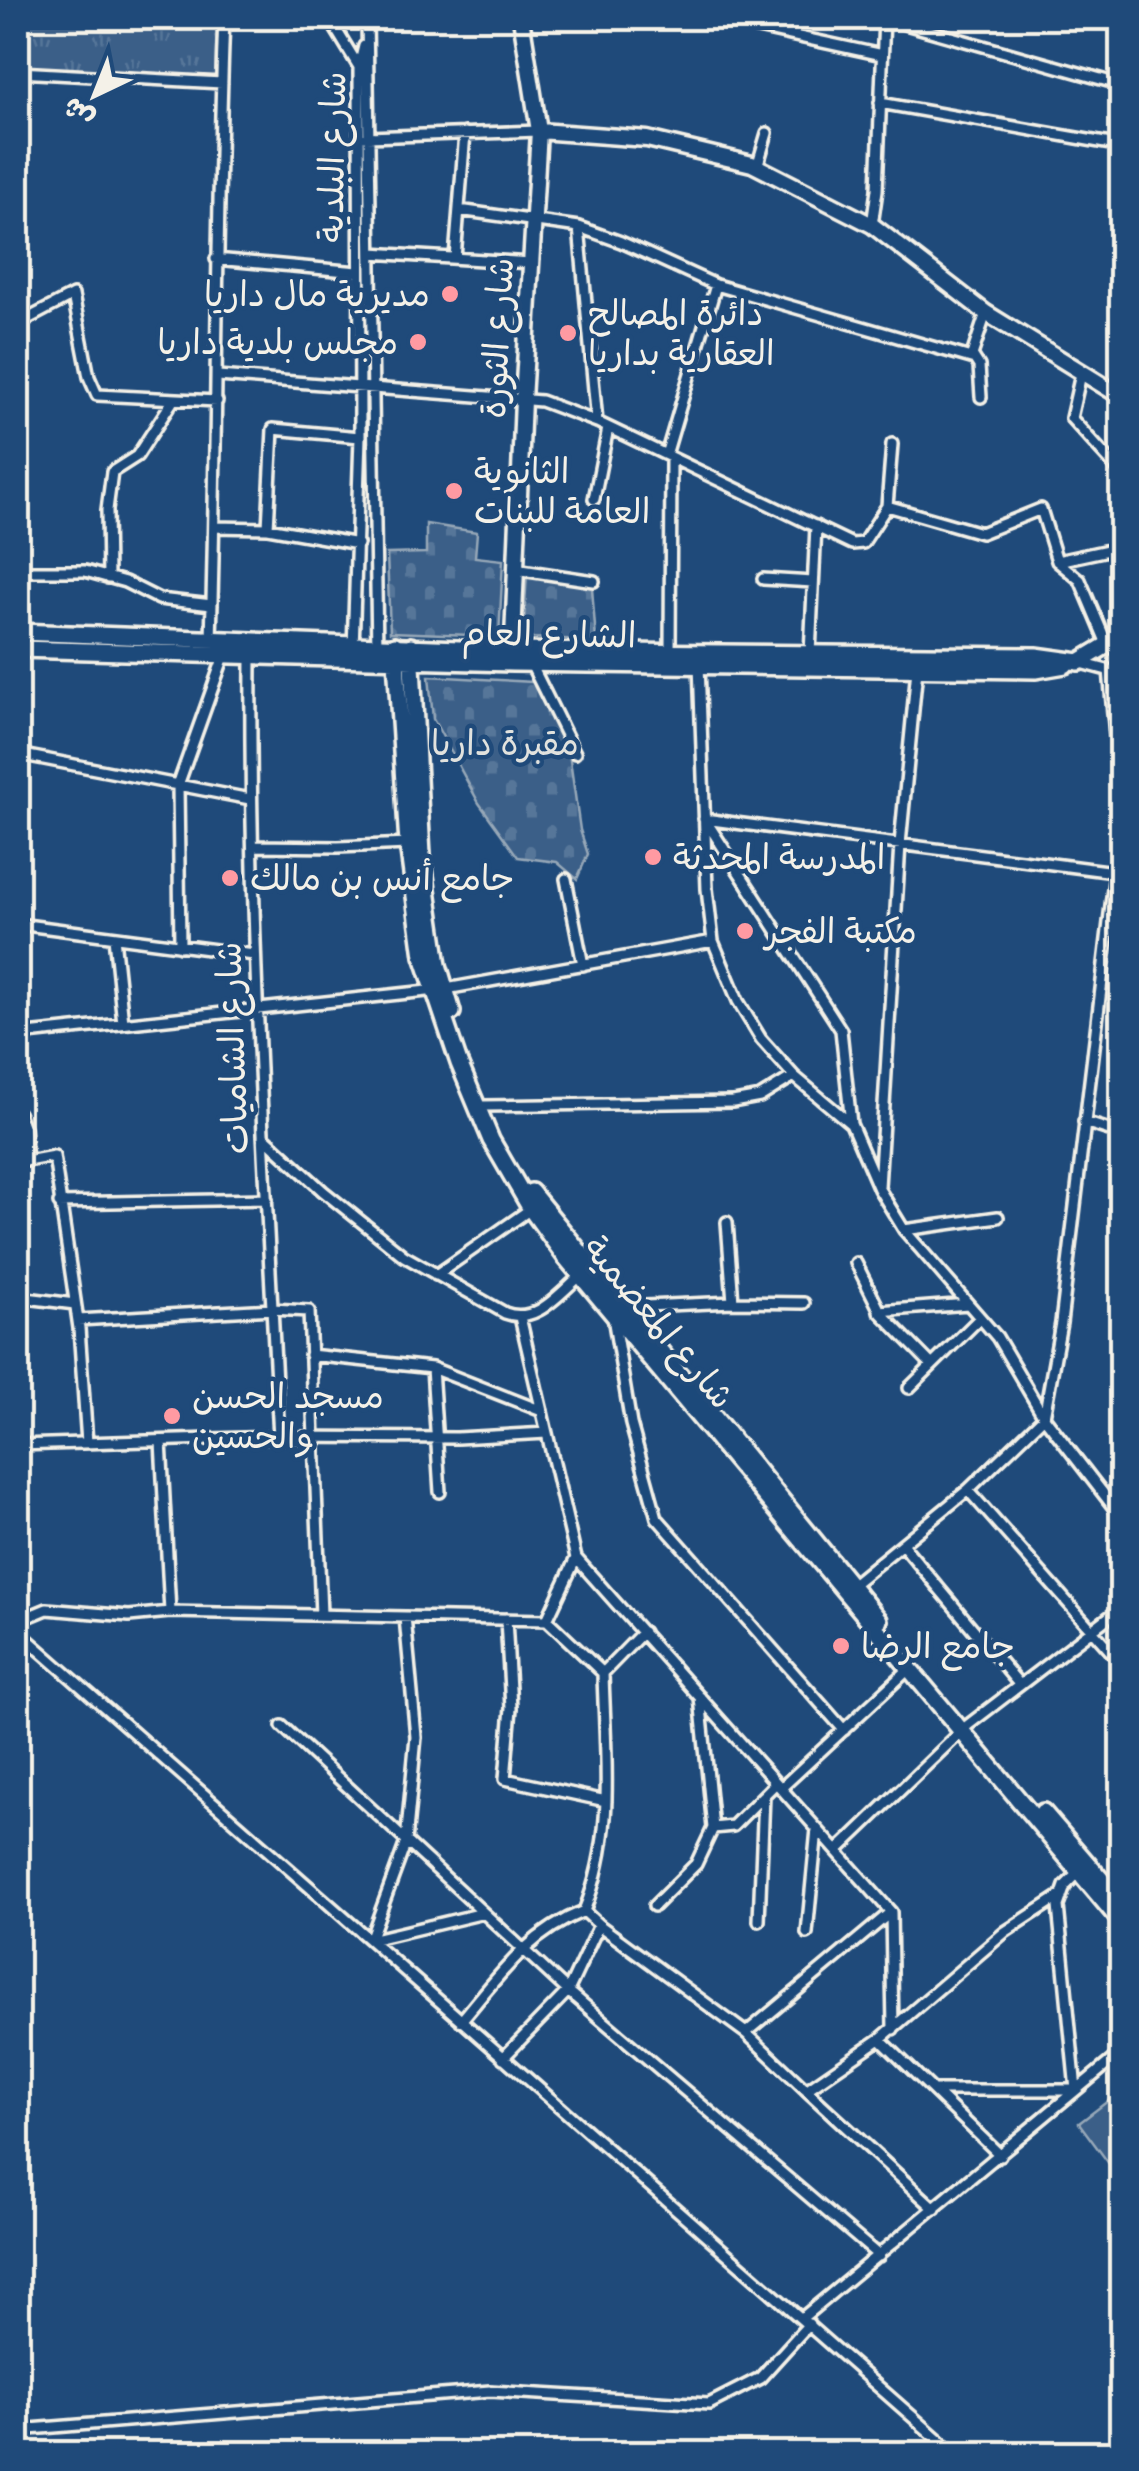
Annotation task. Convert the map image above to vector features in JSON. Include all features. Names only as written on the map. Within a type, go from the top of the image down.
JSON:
[{"type":"main road","name":"الشارع العام","points":[[18,632],[217,651],[251,658],[353,651]]},
{"type":"main road","points":[[1079,662],[1114,640]]},
{"type":"main road","name":"الشارع العام","points":[[18,649],[917,662],[1036,670],[1079,662]]},
{"type":"main road","name":"شارع المعضمية","points":[[403,653],[408,844],[423,956],[440,990],[495,1137],[535,1206]]},
{"type":"main road","name":"شارع المعضمية","points":[[403,653],[422,855],[440,990],[478,1110],[535,1206],[585,1271],[1122,1922]]},
{"type":"main road","points":[[698,660],[810,654],[917,662]]},
{"type":"main road","name":"الشارع العام","points":[[512,657],[530,664],[670,659]]},
{"type":"main road","name":"شارع المعضمية","points":[[848,1588],[910,1668],[1122,1904]]},
{"type":"street","points":[[180,946],[178,785],[217,651],[212,605],[218,401],[216,259],[224,18]]},
{"type":"street","points":[[329,18],[359,67]]},
{"type":"street","points":[[366,38],[368,18]]},
{"type":"street","name":"شارع الثورة","points":[[512,657],[539,131],[521,18]]},
{"type":"street","points":[[712,18],[882,55]]},
{"type":"street","points":[[872,224],[884,18],[1122,85]]},
{"type":"street","name":"شارع البلدية","points":[[366,38],[359,67],[371,254],[377,652]]},
{"type":"street","name":"شارع البلدية","points":[[353,651],[360,437],[358,272],[366,38]]},
{"type":"street","points":[[18,72],[222,83]]},
{"type":"street","points":[[880,103],[1122,146]]},
{"type":"street","points":[[365,137],[539,131],[647,139],[758,167],[872,224],[986,312],[1122,398]]},
{"type":"street","points":[[455,258],[465,133]]},
{"type":"street","points":[[758,167],[767,133]]},
{"type":"street","points":[[459,210],[578,227],[716,285],[971,358],[986,312]]},
{"type":"street","points":[[578,227],[597,422]]},
{"type":"street","points":[[371,254],[532,263]]},
{"type":"street","points":[[216,259],[358,272]]},
{"type":"street","points":[[670,659],[669,456],[716,285]]},
{"type":"street","points":[[18,324],[73,294],[89,377],[98,395],[218,401]]},
{"type":"street","points":[[972,354],[979,366],[982,397]]},
{"type":"street","points":[[1081,374],[1071,418],[1122,474]]},
{"type":"street","points":[[218,376],[541,401],[597,422],[852,544],[863,543],[887,506],[892,444]]},
{"type":"street","points":[[108,578],[112,472],[138,456],[174,400]]},
{"type":"street","points":[[594,499],[608,428]]},
{"type":"street","points":[[268,528],[273,429],[360,437]]},
{"type":"street","points":[[887,506],[981,534],[1040,508],[1057,561],[1080,580],[1114,640]]},
{"type":"street","points":[[214,526],[268,528],[358,544]]},
{"type":"street","points":[[810,654],[816,526]]},
{"type":"street","points":[[1057,561],[1122,547]]},
{"type":"street","points":[[516,569],[594,581]]},
{"type":"street","points":[[18,571],[84,571],[159,598],[212,605]]},
{"type":"street","points":[[763,579],[813,582]]},
{"type":"street","points":[[355,622],[377,624]]},
{"type":"street","name":"شارع الشاميات","points":[[251,658],[255,1008],[279,1436]]},
{"type":"street","points":[[698,660],[713,941],[738,1001],[761,1040],[794,1076],[851,1124]]},
{"type":"street","points":[[879,1190],[900,844],[917,662]]},
{"type":"street","points":[[1079,662],[1122,674]]},
{"type":"street","points":[[530,664],[574,754]]},
{"type":"street","points":[[848,1588],[968,1490],[1044,1417],[1062,1323],[1118,872],[1121,800],[1109,670]]},
{"type":"street","points":[[18,754],[250,799]]},
{"type":"street","points":[[704,819],[1118,872]]},
{"type":"street","points":[[704,819],[840,1030],[851,1124],[879,1190],[904,1230],[997,1337],[1044,1417],[1122,1518]]},
{"type":"street","points":[[255,846],[408,844]]},
{"type":"street","points":[[566,879],[583,965]]},
{"type":"street","points":[[18,924],[254,956]]},
{"type":"street","points":[[114,937],[123,1023]]},
{"type":"street","points":[[18,1035],[440,990],[713,941]]},
{"type":"street","points":[[484,1106],[732,1102],[760,1097],[794,1076]]},
{"type":"street","points":[[18,1114],[24,1128],[22,1162],[54,1156],[78,1320],[86,1443]]},
{"type":"street","points":[[1084,1122],[1122,1134]]},
{"type":"street","points":[[263,1136],[374,1234],[436,1275],[505,1313],[520,1317],[538,1312],[585,1271]]},
{"type":"street","points":[[59,1203],[266,1199]]},
{"type":"street","points":[[436,1275],[535,1206]]},
{"type":"street","points":[[904,1230],[998,1217]]},
{"type":"street","points":[[727,1222],[733,1302]]},
{"type":"street","points":[[856,1263],[880,1311],[932,1366]]},
{"type":"street","points":[[18,1297],[75,1304]]},
{"type":"street","points":[[804,1303],[733,1302],[618,1311],[631,1424],[657,1518],[844,1730]]},
{"type":"street","points":[[880,1311],[968,1304]]},
{"type":"street","points":[[78,1320],[309,1310],[321,1615]]},
{"type":"street","points":[[520,1317],[576,1558],[891,1912],[893,2029]]},
{"type":"street","points":[[909,1388],[980,1318]]},
{"type":"street","points":[[310,1355],[432,1368],[542,1412]]},
{"type":"street","points":[[432,1368],[440,1492]]},
{"type":"street","points":[[18,1446],[279,1436],[436,1438],[547,1433]]},
{"type":"street","points":[[161,1441],[170,1612]]},
{"type":"street","points":[[968,1490],[1122,1664]]},
{"type":"street","points":[[902,1544],[1019,1684]]},
{"type":"street","points":[[547,1620],[576,1558]]},
{"type":"street","points":[[836,1851],[965,1728],[1122,1607]]},
{"type":"street","points":[[18,1621],[47,1609],[128,1616],[170,1612],[547,1620],[603,1672],[606,1834],[595,1884],[584,1911],[556,1922],[523,1949],[461,2021]]},
{"type":"street","points":[[370,1940],[406,1842],[416,1737],[405,1617]]},
{"type":"street","points":[[506,1619],[511,1708],[505,1779],[606,1801]]},
{"type":"street","points":[[18,1631],[955,2454]]},
{"type":"street","points":[[603,1672],[643,1632]]},
{"type":"street","points":[[713,1828],[733,1826],[910,1668]]},
{"type":"street","points":[[654,1906],[696,1864],[713,1828],[700,1697]]},
{"type":"street","points":[[282,1726],[568,1991],[879,2256]]},
{"type":"street","points":[[758,1921],[764,1795]]},
{"type":"street","points":[[807,1933],[817,1829]]},
{"type":"street","points":[[806,2090],[880,2040],[1005,1932],[1060,1896],[1079,1872]]},
{"type":"street","points":[[1060,1896],[1058,1916],[1076,2090]]},
{"type":"street","points":[[584,1911],[598,1926],[746,2033],[934,2209]]},
{"type":"street","points":[[746,2033],[891,1912]]},
{"type":"street","points":[[370,1940],[484,1913]]},
{"type":"street","points":[[503,2058],[568,1991],[598,1926]]},
{"type":"street","points":[[880,2040],[1000,2154]]},
{"type":"street","points":[[18,2430],[490,2391],[709,2404],[760,2378],[806,2321],[1122,2052]]},
{"type":"street","points":[[936,2090],[1076,2090]]},
{"type":"green space","points":[[18,18],[217,18],[215,77],[18,68]]},
{"type":"green space","points":[[426,524],[477,532],[475,557],[503,560],[499,636],[390,632],[387,554],[426,553]]},
{"type":"green space","points":[[527,573],[592,588],[596,640],[523,638]]},
{"type":"green space","name":"مقبرة داريا","points":[[429,676],[533,682],[569,753],[580,830],[588,854],[577,879],[557,862],[518,857],[479,803],[433,719]]},
{"type":"green space","points":[[1121,2091],[1121,2180],[1079,2123]]},
{"type":"place","name":"مديرية مال داريا","points":[[450,294]]},
{"type":"place","name":"دائرة المصالح العقارية بداريا","points":[[568,333]]},
{"type":"place","name":"مجلس بلدية داريا","points":[[418,342]]},
{"type":"place","name":"الثانوية العامة للبنات","points":[[454,491]]},
{"type":"place","name":"المدرسة المحدثة","points":[[653,857]]},
{"type":"place","name":"جامع أنس بن مالك","points":[[230,878]]},
{"type":"place","name":"مكتبة الفجر","points":[[745,931]]},
{"type":"place","name":"مسجد الحسن والحسين","points":[[172,1416]]},
{"type":"place","name":"جامع الرضا","points":[[841,1646]]}]
